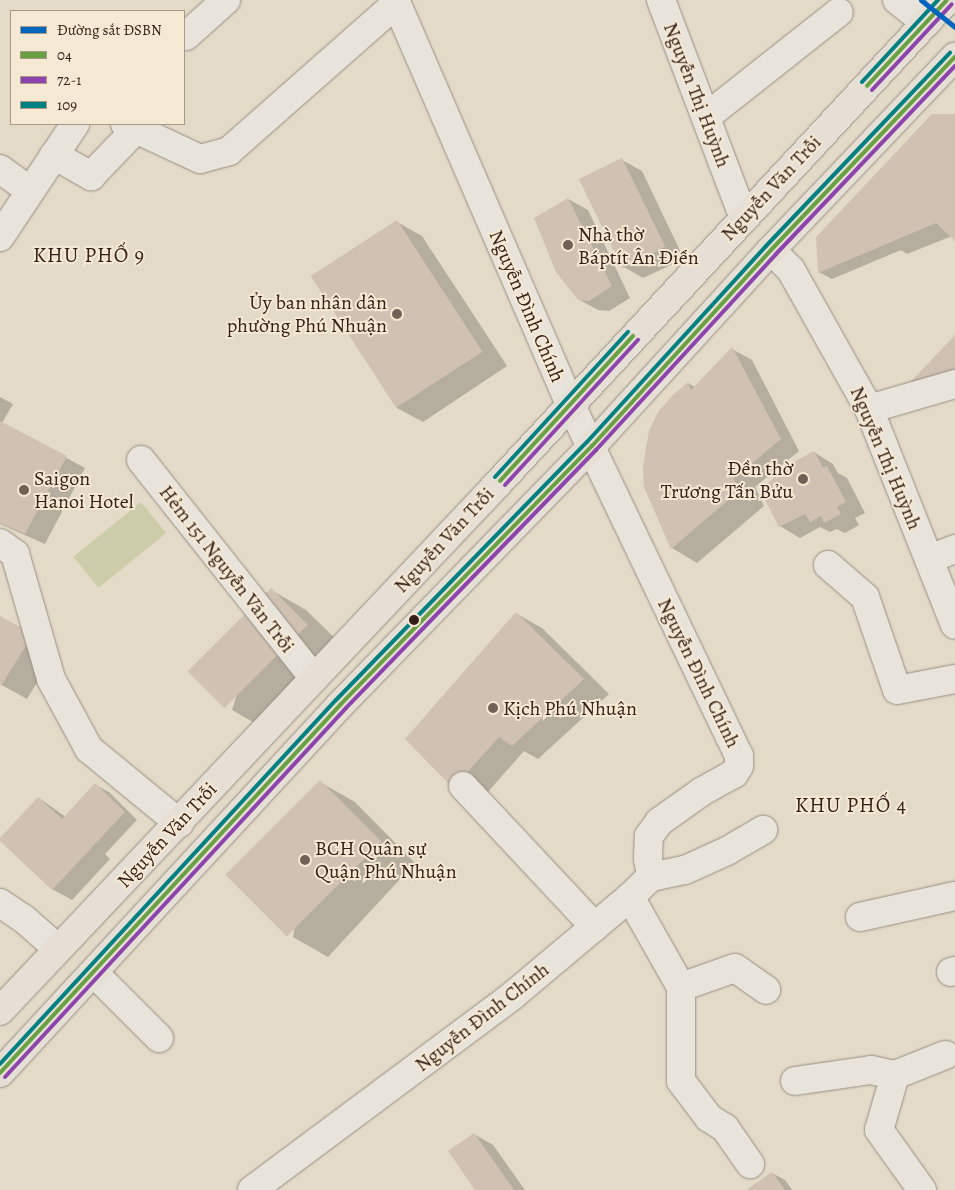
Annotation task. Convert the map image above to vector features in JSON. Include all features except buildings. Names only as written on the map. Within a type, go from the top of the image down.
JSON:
[{"type":"main road","name":"Nguyễn Văn Trỗi","points":[[0,1012],[490,492],[744,218],[933,9]]},
{"type":"main road","name":"Nguyễn Văn Trỗi","points":[[0,1073],[341,704],[592,446],[771,250],[955,57]]},
{"type":"main road","points":[[314,678],[341,704]]},
{"type":"street","points":[[186,36],[226,0]]},
{"type":"street","name":"Nguyễn Thị Huỳnh","points":[[661,0],[744,218]]},
{"type":"street","points":[[896,0],[933,9]]},
{"type":"street","points":[[54,155],[91,176],[131,126],[200,159],[230,151],[396,2]]},
{"type":"street","name":"Nguyễn Đình Chính","points":[[252,1190],[512,996],[630,897],[651,877],[648,859],[649,836],[659,822],[701,792],[734,774],[739,766],[738,756],[592,446],[570,404],[396,2]]},
{"type":"street","points":[[706,117],[839,12]]},
{"type":"street","points":[[0,237],[74,125]]},
{"type":"street","points":[[0,168],[30,192]]},
{"type":"street","name":"Nguyễn Thị Huỳnh","points":[[771,250],[791,270],[869,409],[955,625]]},
{"type":"street","points":[[869,409],[955,384]]},
{"type":"street","name":"Hẻm 151 Nguyễn Văn Trỗi","points":[[141,460],[314,678]]},
{"type":"street","points":[[0,543],[15,554],[51,679],[89,749],[179,824]]},
{"type":"street","points":[[929,559],[955,549]]},
{"type":"street","points":[[828,565],[865,597],[897,690],[955,680]]},
{"type":"street","points":[[463,786],[595,927]]},
{"type":"street","points":[[651,877],[685,870],[727,851],[763,830]]},
{"type":"street","points":[[860,917],[955,896]]},
{"type":"street","points":[[630,897],[681,987],[681,1081],[709,1118],[725,1128],[750,1164]]},
{"type":"street","points":[[0,903],[24,919],[58,949]]},
{"type":"street","points":[[681,987],[735,968],[766,990]]},
{"type":"street","points":[[94,973],[159,1038]]},
{"type":"street","points":[[795,1081],[871,1070],[895,1076],[946,1055]]},
{"type":"street","points":[[895,1076],[879,1130],[922,1190]]},
{"type":"green space","points":[[141,502],[166,533],[99,588],[73,557]]},
{"type":"rail line","name":"ĐSBN","points":[[921,0],[955,27]]},
{"type":"transit line","name":"109","points":[[862,82],[938,0]]},
{"type":"transit line","name":"04","points":[[867,86],[947,0]]},
{"type":"transit line","name":"72-1","points":[[872,90],[952,4]]},
{"type":"transit line","name":"109","points":[[0,1064],[336,700],[587,442],[766,246],[950,53]]},
{"type":"transit line","name":"04","points":[[0,1073],[341,704],[592,446],[771,250],[955,57]]},
{"type":"transit line","name":"72-1","points":[[5,1077],[346,708],[596,450],[776,254],[955,66]]},
{"type":"transit line","name":"109","points":[[495,477],[628,332]]},
{"type":"transit line","name":"04","points":[[500,481],[633,336]]},
{"type":"transit line","name":"72-1","points":[[505,485],[638,340]]},
{"type":"place","name":"Nhà thờ Báptít Ân Điển","points":[[568,245]]},
{"type":"place","name":"Ủy ban nhân dân phường Phú Nhuận","points":[[397,314]]},
{"type":"place","name":"Đền thờ Trương Tấn Bửu","points":[[803,479]]},
{"type":"place","name":"Saigon Hanoi Hotel","points":[[24,490]]},
{"type":"place","name":"Kịch Phú Nhuận","points":[[493,708]]},
{"type":"place","name":"BCH Quân sự Quận Phú Nhuận","points":[[305,860]]},
{"type":"district","name":"KHU PHỐ 9","points":[[89,255]]},
{"type":"district","name":"KHU PHỐ 4","points":[[851,805]]}]
